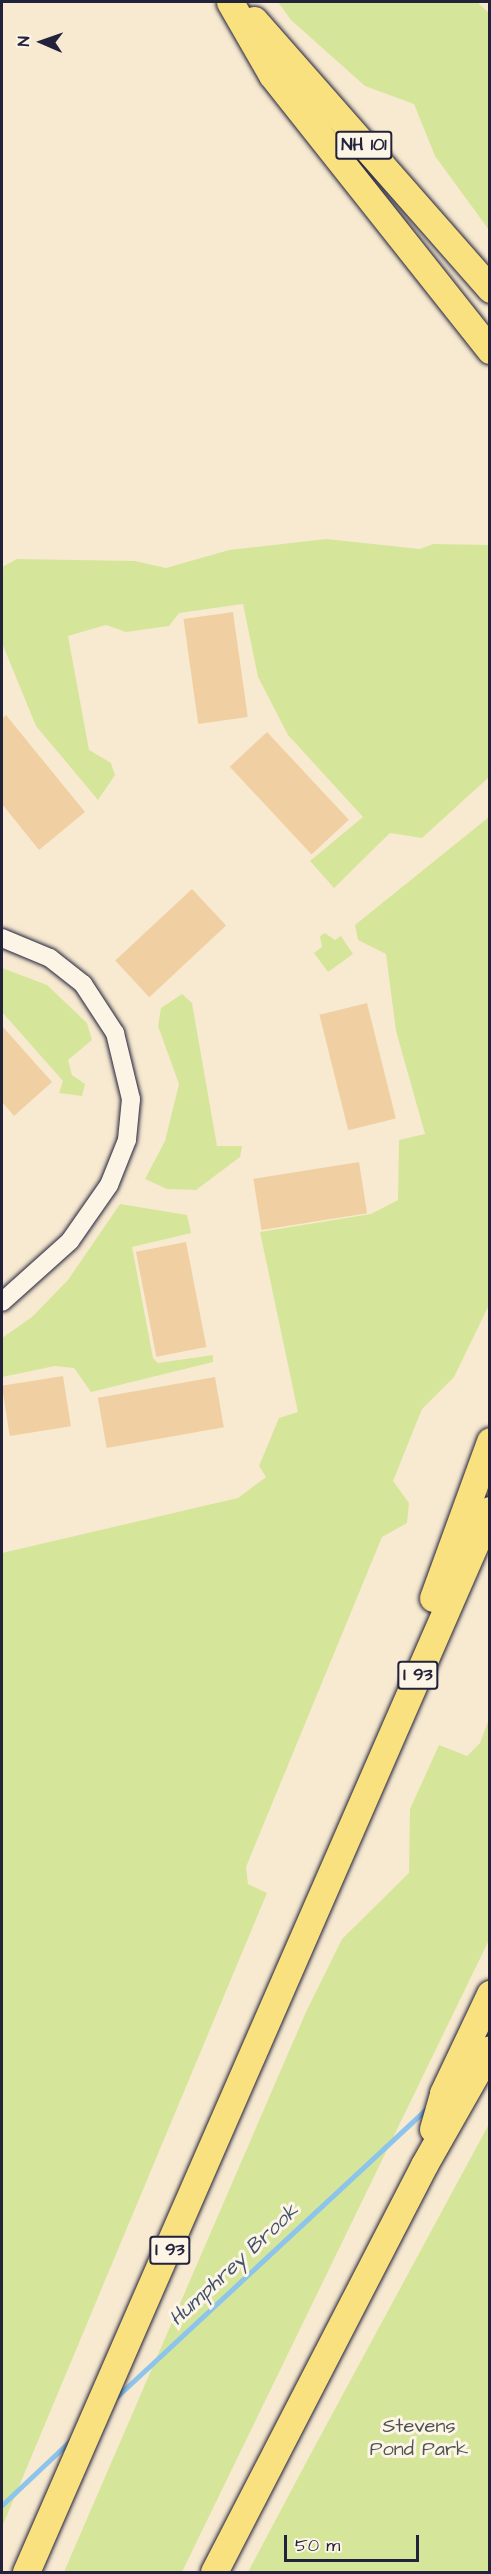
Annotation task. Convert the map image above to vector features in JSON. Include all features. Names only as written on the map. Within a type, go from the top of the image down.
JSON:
[{"type":"highway","points":[[230,2],[272,75],[489,350]]},
{"type":"highway","name":"NH 101","points":[[237,2],[489,289]]},
{"type":"highway","points":[[347,1839],[489,1442]]},
{"type":"highway","name":"I 93","points":[[26,2572],[489,1510]]},
{"type":"highway","points":[[424,2165],[443,2093],[489,1994]]},
{"type":"highway","points":[[214,2572],[424,2165],[489,2049]]},
{"type":"street","points":[[2,938],[50,958],[83,984],[115,1033],[131,1099],[127,1140],[109,1185],[70,1241],[2,1302]]},
{"type":"green space","points":[[278,2],[477,2],[489,13],[489,230],[435,156],[414,104],[365,86],[291,20]]},
{"type":"green space","points":[[326,539],[420,549],[433,544],[490,545],[489,777],[422,838],[390,833],[334,888],[310,861],[363,817],[288,735],[258,677],[243,604],[179,613],[169,626],[126,632],[106,625],[68,636],[89,750],[111,763],[115,775],[98,800],[36,726],[2,643],[2,567],[17,559],[135,561],[166,568],[229,550]]},
{"type":"green space","points":[[489,817],[489,1305],[454,1377],[422,1409],[393,1481],[409,1503],[407,1523],[382,1537],[246,1867],[248,1884],[267,1893],[2,2527],[2,1553],[238,1498],[266,1477],[259,1466],[279,1418],[298,1412],[260,1232],[371,1214],[398,1200],[399,1140],[425,1134],[396,1031],[386,954],[358,940],[355,925]]},
{"type":"green space","points":[[325,933],[335,940],[341,936],[353,954],[328,972],[314,953],[322,947],[320,936]]},
{"type":"green space","points":[[2,968],[47,985],[87,1023],[92,1040],[68,1060],[72,1075],[85,1084],[82,1096],[59,1093],[63,1081],[2,1012]]},
{"type":"green space","points":[[182,994],[192,1003],[217,1146],[242,1146],[240,1157],[196,1190],[167,1189],[145,1179],[165,1141],[179,1084],[158,1026],[161,1008]]},
{"type":"green space","points":[[120,1204],[187,1215],[191,1233],[132,1247],[153,1358],[158,1363],[213,1355],[213,1362],[91,1392],[74,1368],[55,1366],[2,1377],[2,1338],[32,1317],[68,1280]]},
{"type":"green space","points":[[489,1719],[489,1940],[182,2572],[64,2572],[306,2012],[342,1939],[409,1873],[410,1809],[439,1745],[467,1756],[480,1743]]},
{"type":"green space","name":"Stevens Pond Park","points":[[489,2124],[489,2572],[248,2572],[309,2457]]},
{"type":"building","points":[[233,612],[248,717],[198,724],[183,619]]},
{"type":"building","points":[[6,715],[85,812],[39,850],[2,804],[2,719]]},
{"type":"building","points":[[267,732],[349,820],[312,855],[230,767]]},
{"type":"building","points":[[192,889],[226,926],[149,997],[115,961]]},
{"type":"building","points":[[367,1003],[396,1118],[348,1130],[319,1015]]},
{"type":"building","points":[[2,1026],[52,1082],[14,1116],[2,1102]]},
{"type":"building","points":[[359,1162],[367,1213],[261,1230],[253,1179]]},
{"type":"building","points":[[186,1242],[206,1347],[156,1357],[136,1252]]},
{"type":"building","points":[[63,1376],[71,1426],[10,1436],[2,1386]]},
{"type":"building","points":[[215,1377],[224,1427],[107,1448],[98,1398]]},
{"type":"waterway","name":"Humphrey Brook","points":[[112,2401],[428,2107]]},
{"type":"waterway","name":"Humphrey Brook","points":[[2,2505],[73,2438]]}]
